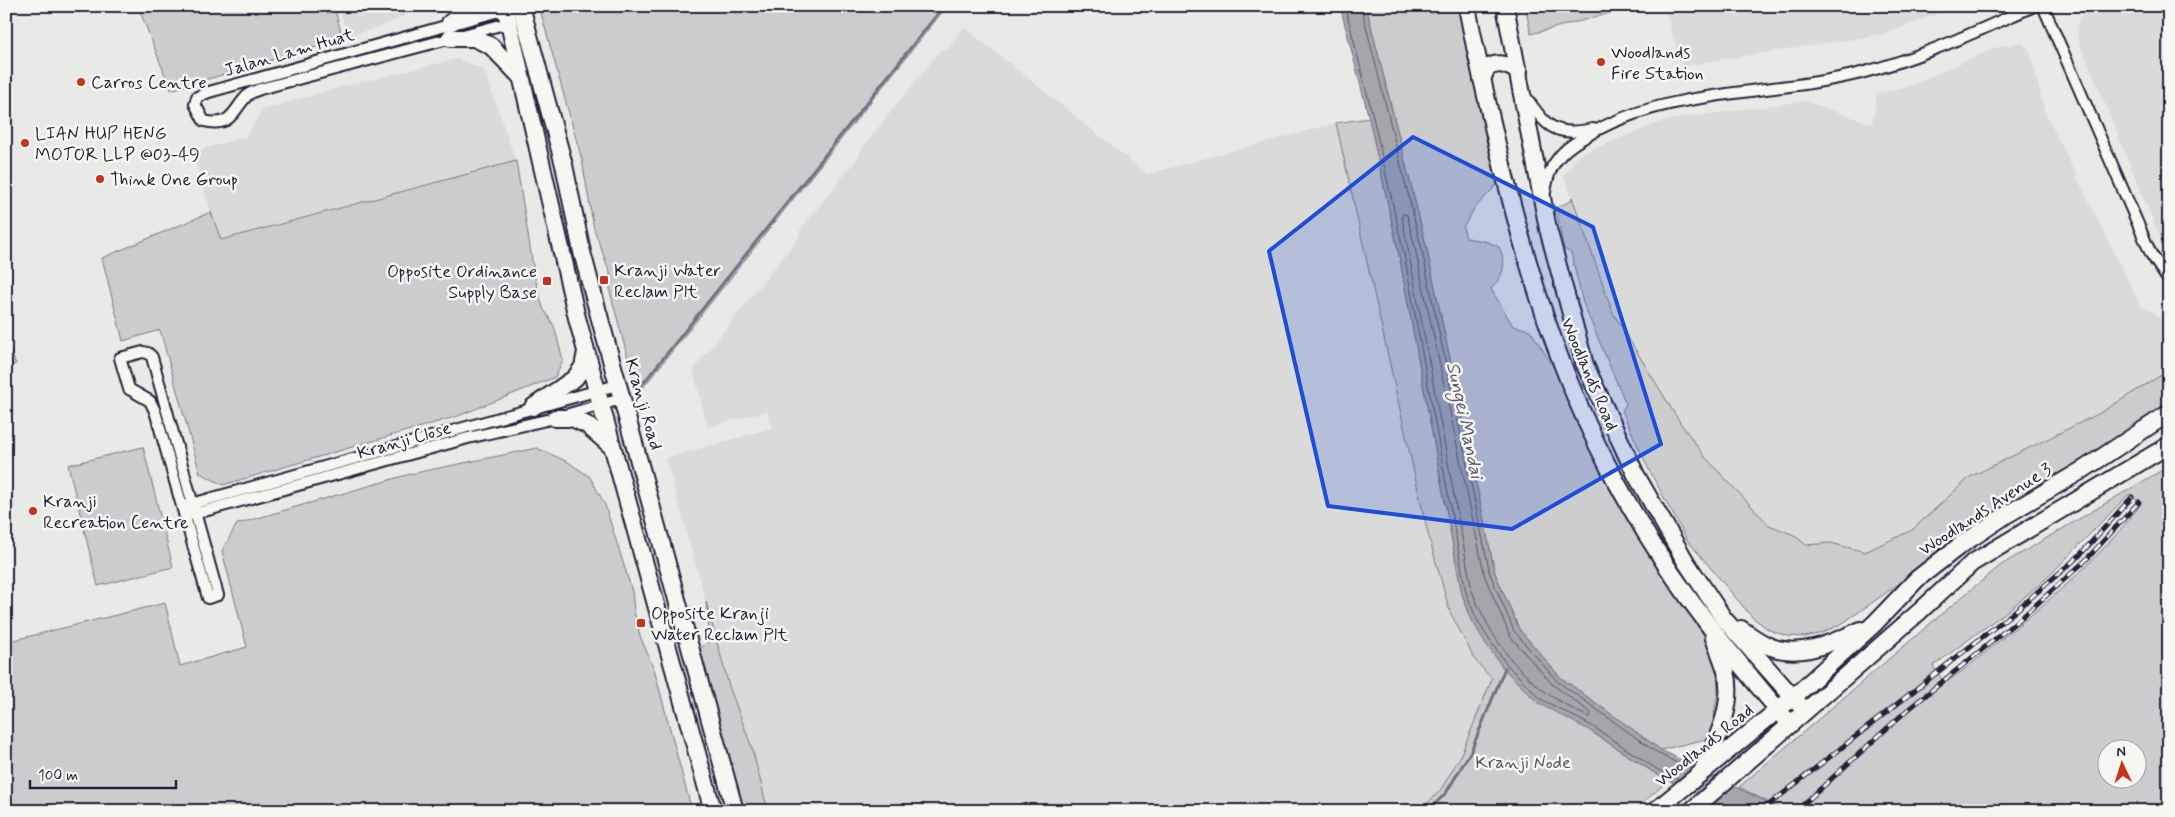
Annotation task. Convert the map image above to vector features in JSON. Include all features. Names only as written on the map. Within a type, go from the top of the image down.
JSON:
[{"type":"main road","points":[[473,6],[450,31],[474,38],[491,46],[521,77]]},
{"type":"main road","name":"Woodlands Road","points":[[1467,6],[1482,79],[1520,238],[1557,354],[1581,409],[1617,483],[1660,554],[1717,623],[1778,710],[1790,724]]},
{"type":"main road","name":"Woodlands Road","points":[[1505,6],[1548,229],[1585,366],[1636,475],[1686,562],[1717,623],[1805,711]]},
{"type":"main road","points":[[513,11],[521,77],[556,233],[611,446],[713,811]]},
{"type":"main road","name":"Kranji Road","points":[[513,11],[564,165],[582,252],[734,811]]},
{"type":"main road","points":[[1482,79],[1488,68],[1498,64],[1507,65],[1519,72]]},
{"type":"main road","points":[[544,175],[564,165]]},
{"type":"main road","points":[[533,407],[575,378],[583,368],[586,352]]},
{"type":"main road","name":"Woodlands Avenue 3","points":[[1793,697],[1874,624],[1918,579],[1958,547],[2006,515],[2084,469],[2169,413]]},
{"type":"main road","points":[[555,418],[572,418],[587,425],[611,446]]},
{"type":"main road","points":[[1691,811],[1919,612],[1972,563],[2169,445]]},
{"type":"main road","points":[[1717,623],[1760,642],[1779,649],[1790,650],[1826,644],[1874,624]]},
{"type":"main road","points":[[1702,773],[1720,731],[1728,701],[1726,672],[1717,623]]},
{"type":"main road","name":"Woodlands Road","points":[[1655,811],[1793,697]]},
{"type":"street","points":[[1543,201],[1549,172],[1556,160],[1575,142],[1599,128],[1676,102],[1831,80],[1880,68],[1934,50],[2034,6]]},
{"type":"street","points":[[2043,6],[2151,254],[2169,282]]},
{"type":"street","name":"Jalan Lam Huat","points":[[513,11],[450,31],[209,92],[197,97],[195,104],[204,122],[219,122],[234,115],[250,94],[260,89],[450,31],[513,11]]},
{"type":"street","points":[[1523,92],[1536,112],[1553,128],[1572,133],[1599,128]]},
{"type":"street","points":[[143,352],[148,353],[152,357],[195,508],[218,595],[208,598],[155,411],[150,401],[129,389],[120,358],[143,352]]},
{"type":"street","name":"Kranji Close","points":[[195,508],[533,407],[619,392]]},
{"type":"street","name":"Kranji Close","points":[[183,511],[468,438],[555,418],[599,397],[619,392]]},
{"type":"highlighted area","points":[[1413,137],[1593,227],[1661,444],[1512,529],[1328,506],[1269,251]]},
{"type":"shaded area","points":[[339,6],[431,6],[380,27],[347,36]]},
{"type":"shaded area","points":[[1664,6],[1957,6],[1885,34],[1682,66]]},
{"type":"shaded area","points":[[2087,6],[2169,6],[2169,259],[2079,41],[2077,32],[2078,21]]},
{"type":"shaded area","points":[[964,27],[1147,174],[1336,123],[1427,530],[1450,612],[1475,660],[1492,679],[1460,757],[1440,791],[1419,811],[768,811],[752,748],[729,686],[666,458],[772,428],[767,411],[708,427],[693,370],[799,237],[800,230],[858,158],[861,149],[941,50],[946,51]]},
{"type":"shaded area","points":[[2021,42],[2028,48],[2032,58],[2044,110],[2141,307],[2155,313],[2169,328],[2169,370],[2100,413],[1970,477],[1912,530],[1865,553],[1831,543],[1806,545],[1794,535],[1769,526],[1705,457],[1681,424],[1613,313],[1564,176],[1576,158],[1585,152],[1666,120],[1804,101],[1872,124],[1877,94],[1911,85],[1995,48]]},
{"type":"shaded area","points":[[457,59],[484,70],[516,161],[220,240],[192,152],[246,137],[262,110],[341,87]]},
{"type":"green space","points":[[138,6],[334,6],[343,39],[171,90]]},
{"type":"green space","points":[[539,6],[947,6],[642,389],[640,382],[635,384],[610,292],[610,273],[594,229],[582,160]]},
{"type":"green space","points":[[1366,6],[1464,6],[1500,181],[1474,209],[1463,227],[1466,238],[1488,242],[1499,247],[1503,259],[1503,270],[1491,289],[1513,326],[1530,330],[1560,377],[1623,509],[1651,559],[1697,621],[1717,667],[1718,693],[1710,738],[1661,750],[1560,677],[1519,629],[1495,573],[1426,245]]},
{"type":"green space","points":[[1525,6],[1637,6],[1531,34]]},
{"type":"green space","name":"Kranji Node","points":[[1369,118],[1399,255],[1462,594],[1472,620],[1504,669],[1589,730],[1656,774],[1669,780],[1633,811],[1419,811],[1440,791],[1460,757],[1492,679],[1475,660],[1450,612],[1427,530],[1336,123]]},
{"type":"green space","points":[[516,161],[535,278],[543,308],[554,326],[563,360],[555,377],[458,416],[223,485],[200,473],[160,330],[123,341],[102,258],[211,212],[221,240]]},
{"type":"green space","points":[[1572,197],[1613,313],[1681,424],[1705,457],[1769,525],[1794,535],[1806,545],[1831,543],[1865,552],[1912,530],[1970,477],[2100,413],[2163,374],[2169,383],[2169,410],[1913,574],[1843,623],[1822,633],[1805,637],[1787,636],[1769,630],[1752,617],[1687,540],[1648,468],[1622,411],[1626,404],[1583,303],[1571,253],[1564,249],[1556,208],[1571,201]]},
{"type":"green space","points":[[6,341],[16,364],[6,368]]},
{"type":"green space","points":[[143,447],[173,567],[98,586],[68,465]]},
{"type":"green space","points":[[537,448],[568,462],[590,477],[605,505],[632,591],[634,611],[640,636],[654,669],[692,811],[10,811],[6,793],[6,642],[165,603],[180,666],[247,647],[222,551],[237,524],[410,474]]},
{"type":"green space","points":[[2169,466],[2169,811],[1785,811],[1739,787],[2001,565]],"holes":[[[2129,494],[2141,504],[2110,542],[2074,577],[1973,663],[1945,683],[1933,666],[2010,609],[2049,576]]]},
{"type":"green space","points":[[706,602],[729,686],[752,748],[768,811],[744,811],[699,649],[710,641]]},
{"type":"water","points":[[1340,6],[1366,6],[1426,245],[1495,573],[1519,629],[1560,677],[1661,750],[1785,811],[1731,811],[1656,774],[1589,730],[1538,703],[1504,669],[1472,620],[1462,594],[1399,255],[1369,118]]},
{"type":"waterway","points":[[641,386],[944,6]]},
{"type":"waterway","points":[[1428,811],[1446,793],[1471,751],[1505,668]]},
{"type":"railway","points":[[1761,811],[2014,612],[2079,556],[2132,497]]},
{"type":"railway","points":[[1796,811],[1905,712],[2021,618],[2085,561],[2139,502]]},
{"type":"place","name":"Woodlands Fire Station","points":[[1601,62]]},
{"type":"place","name":"Carros Centre","points":[[81,82]]},
{"type":"place","name":"LIAN HUP HENG MOTOR LLP @03-49","points":[[25,143]]},
{"type":"place","name":"Think One Group","points":[[100,179]]},
{"type":"place","name":"Kranji Water Reclam Plt","points":[[604,280]]},
{"type":"place","name":"Opposite Ordinance Supply Base","points":[[547,281]]},
{"type":"place","name":"Kranji Recreation Centre","points":[[33,511]]},
{"type":"place","name":"Opposite Kranji Water Reclam Plt","points":[[641,623]]},
{"type":"water label","name":"Sungei Mandai","points":[[1466,420]]}]
